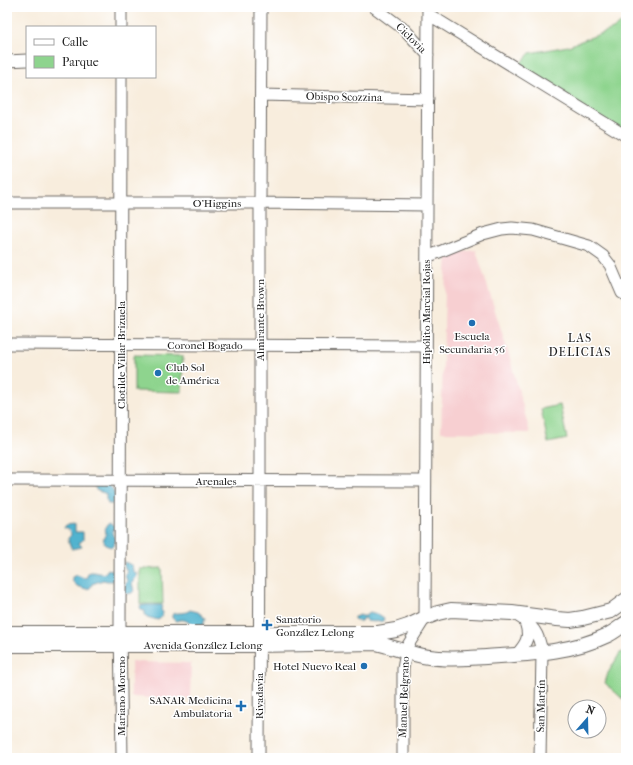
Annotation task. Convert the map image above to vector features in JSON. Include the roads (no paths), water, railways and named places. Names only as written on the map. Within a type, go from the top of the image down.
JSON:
[{"type":"main road","name":"Avenida González Lelong","points":[[7,633],[120,639],[368,638],[378,633],[396,630],[438,613],[451,610],[570,620],[611,611],[626,600]]},
{"type":"main road","name":"Avenida González Lelong","points":[[368,638],[376,643],[387,645],[406,652],[444,659],[516,655],[542,653],[592,641],[609,634],[626,623]]},
{"type":"main road","name":"Avenida González Lelong","points":[[7,645],[120,639]]},
{"type":"street","points":[[121,7],[121,26]]},
{"type":"street","name":"Almirante Brown","points":[[260,639],[261,7]]},
{"type":"street","name":"Ciclovia","points":[[374,7],[405,30],[428,55]]},
{"type":"street","points":[[428,10],[626,136]]},
{"type":"street","name":"Hipólito Marcial Rojas","points":[[425,618],[428,10]]},
{"type":"street","points":[[7,61],[26,60]]},
{"type":"street","name":"Clotilde Villar Brizuela","points":[[120,639],[121,78]]},
{"type":"street","name":"Obispo Scozzina","points":[[261,94],[428,99]]},
{"type":"street","name":"O'Higgins","points":[[7,203],[260,203],[427,205]]},
{"type":"street","points":[[427,257],[483,234],[502,229],[512,228],[533,230],[589,246],[603,256],[610,265],[622,293],[626,295]]},
{"type":"street","name":"Coronel Bogado","points":[[7,344],[426,346]]},
{"type":"street","name":"Arenales","points":[[7,480],[425,481]]},
{"type":"street","points":[[516,655],[524,647],[528,635],[527,626],[518,616]]},
{"type":"street","name":"San Martín","points":[[518,616],[533,627],[542,653],[540,758]]},
{"type":"street","name":"Manuel Belgrano","points":[[403,758],[403,669],[408,645],[425,618]]},
{"type":"street","name":"Mariano Moreno","points":[[120,639],[122,758]]},
{"type":"street","name":"Rivadavia","points":[[259,758],[260,639]]},
{"type":"water","points":[[96,484],[106,485],[112,488],[114,493],[114,504],[108,504],[106,494],[96,490]]},
{"type":"water","points":[[109,523],[115,527],[112,533],[115,542],[114,546],[112,547],[106,544],[103,539],[106,534],[105,529]]},
{"type":"water","points":[[75,524],[75,532],[83,532],[83,540],[79,543],[82,547],[72,549],[68,538],[71,533],[64,528],[66,525]]},
{"type":"water","points":[[124,562],[132,565],[133,571],[137,576],[132,583],[134,591],[126,594],[124,592],[127,581],[125,576],[127,572]]},
{"type":"water","points":[[108,569],[116,572],[117,579],[114,581],[103,580],[92,584],[90,588],[86,589],[77,586],[72,581],[72,577],[77,575],[84,578],[87,577],[88,573],[105,573]]},
{"type":"water","points":[[162,605],[161,610],[163,613],[158,620],[147,617],[145,611],[141,610],[140,606]]},
{"type":"water","points":[[190,610],[198,612],[204,617],[205,620],[202,626],[198,626],[183,620],[176,621],[172,618],[172,615],[176,613]]},
{"type":"water","points":[[370,612],[384,618],[383,621],[366,621],[366,618],[362,619],[361,621],[354,619],[354,617],[360,615],[366,616]]},
{"type":"place","name":"Escuela Secundaria 56","points":[[472,323]]},
{"type":"place","name":"Club Sol de América","points":[[158,373]]},
{"type":"place","name":"Sanatorio González Lelong","points":[[267,625]]},
{"type":"place","name":"Hotel Nuevo Real","points":[[364,666]]},
{"type":"place","name":"SANAR Medicina Ambulatoria","points":[[241,706]]},
{"type":"district","name":"LAS DELICIAS","points":[[580,345]]}]
